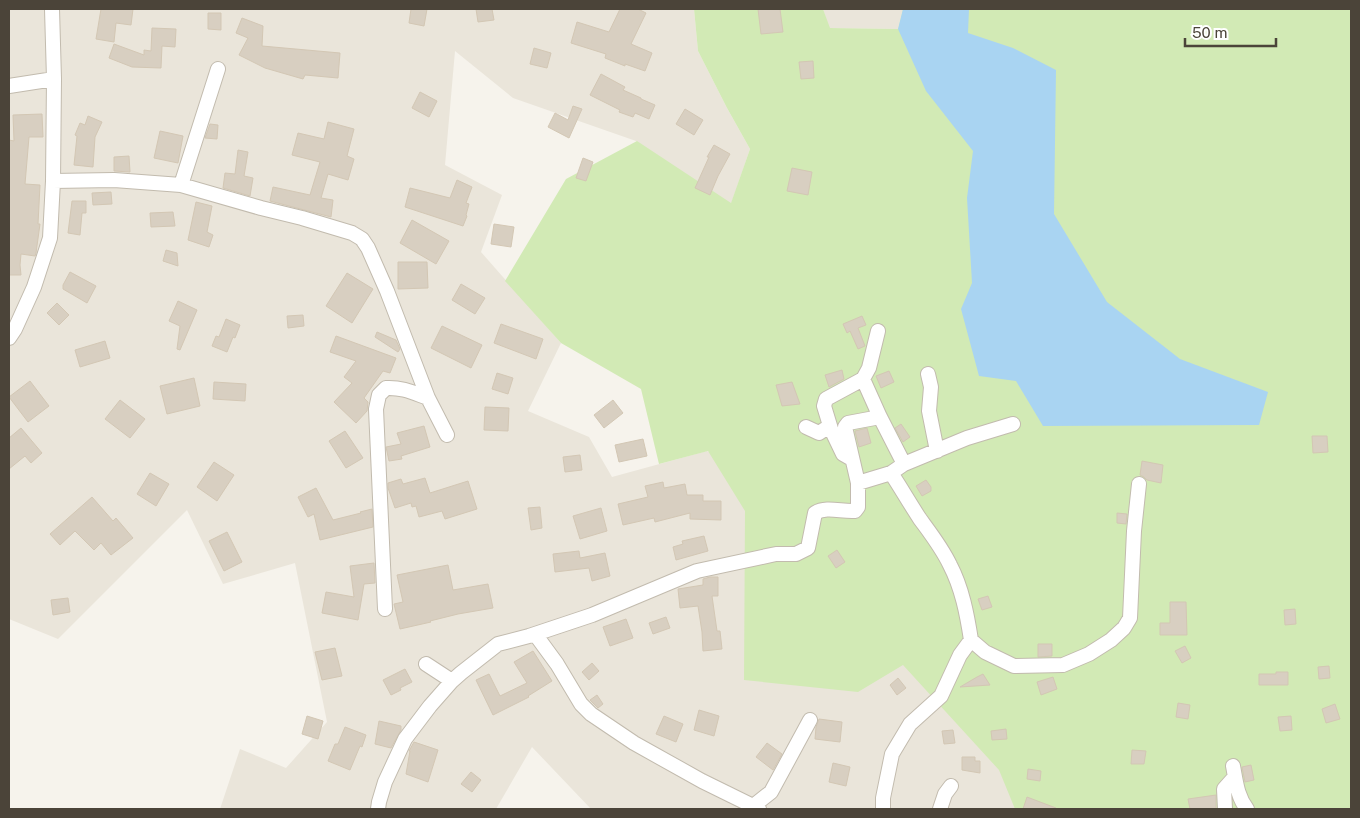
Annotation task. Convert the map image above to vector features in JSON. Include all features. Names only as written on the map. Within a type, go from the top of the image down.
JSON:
[{"type":"street","points":[[9,338],[34,287],[50,238],[54,181],[52,9]]},
{"type":"street","points":[[181,185],[218,69]]},
{"type":"street","points":[[9,86],[54,79]]},
{"type":"street","points":[[54,181],[114,180],[181,185],[302,218],[352,233],[362,239],[387,290],[428,398],[447,435]]},
{"type":"street","points":[[853,460],[843,454],[831,429],[824,406],[826,399],[863,379],[869,368],[878,332]]},
{"type":"street","points":[[928,374],[930,387],[929,411],[937,451]]},
{"type":"street","points":[[863,379],[904,464]]},
{"type":"street","points":[[385,609],[376,430],[376,410],[379,395],[386,388],[394,387],[402,388],[428,398]]},
{"type":"street","points":[[378,809],[385,782],[405,739],[452,681],[498,644],[592,616],[697,571],[776,554],[796,554],[808,548],[815,513],[818,510],[855,511],[858,507],[858,483],[845,427],[848,423],[880,416]]},
{"type":"street","points":[[858,483],[891,473],[904,464],[968,438],[1013,424]]},
{"type":"street","points":[[806,427],[819,433],[825,429],[831,429]]},
{"type":"street","points":[[891,473],[951,565],[965,606],[971,640],[985,652],[1014,666],[1063,665],[1089,654],[1111,640],[1124,628],[1130,618],[1134,532],[1139,484]]},
{"type":"street","points":[[535,634],[557,664],[581,704],[591,714],[634,743],[750,807],[772,792],[810,720]]},
{"type":"street","points":[[884,809],[883,798],[892,754],[910,724],[941,696],[960,656],[971,640]]},
{"type":"street","points":[[426,664],[452,681]]},
{"type":"street","points":[[1225,809],[1224,790],[1232,780],[1234,772],[1238,793],[1247,809]]},
{"type":"street","points":[[940,809],[945,794],[951,786]]},
{"type":"shaded area","points":[[9,9],[694,9],[698,51],[750,149],[731,204],[636,141],[513,98],[455,51],[445,165],[502,195],[481,252],[561,343],[528,411],[589,437],[612,477],[707,451],[1351,809],[591,809],[532,747],[496,809],[220,809],[240,749],[286,768],[327,722],[295,563],[223,584],[187,510],[58,639],[9,619]]},
{"type":"shaded area","points":[[823,9],[903,9],[898,29],[829,28]]},
{"type":"green space","points":[[694,9],[823,9],[830,28],[898,29],[903,9],[1351,9],[1351,809],[1015,809],[999,770],[903,665],[858,692],[744,680],[745,511],[708,451],[659,464],[641,389],[561,343],[505,281],[566,179],[637,141],[731,203],[750,149],[698,51]]},
{"type":"water","points":[[903,9],[969,9],[968,33],[1013,48],[1056,70],[1054,214],[1107,302],[1180,359],[1268,392],[1259,425],[1043,426],[1016,381],[979,376],[961,309],[972,283],[967,198],[973,151],[926,91],[898,29]]},
{"type":"building","points":[[101,9],[133,9],[131,25],[116,23],[114,42],[96,39]]},
{"type":"building","points":[[411,9],[427,9],[424,26],[409,23]]},
{"type":"building","points":[[476,9],[492,9],[494,20],[478,22]]},
{"type":"building","points":[[620,9],[638,9],[646,13],[631,44],[652,53],[645,71],[625,64],[625,66],[605,58],[606,54],[571,43],[577,22],[609,32]]},
{"type":"building","points":[[758,9],[780,9],[783,32],[761,34]]},
{"type":"building","points":[[208,13],[221,13],[221,30],[208,29]]},
{"type":"building","points":[[242,18],[263,26],[262,46],[340,53],[338,78],[305,75],[303,79],[265,68],[239,55],[248,38],[236,33]]},
{"type":"building","points":[[152,28],[176,29],[175,47],[162,46],[161,68],[132,67],[109,58],[114,44],[144,55],[144,50],[151,51]]},
{"type":"building","points":[[534,48],[551,53],[547,68],[530,64]]},
{"type":"building","points":[[813,61],[814,78],[801,79],[799,62]]},
{"type":"building","points":[[601,74],[625,87],[623,90],[655,105],[649,119],[635,113],[633,117],[619,112],[620,110],[590,95]]},
{"type":"building","points":[[420,92],[437,101],[429,117],[412,108]]},
{"type":"building","points":[[573,106],[582,109],[569,138],[548,127],[555,113],[568,120]]},
{"type":"building","points":[[685,109],[703,120],[694,135],[676,124]]},
{"type":"building","points":[[42,114],[43,137],[29,137],[25,184],[40,185],[38,224],[40,224],[36,253],[35,256],[21,254],[21,275],[9,275],[9,140],[14,141],[13,115]]},
{"type":"building","points":[[88,116],[102,122],[95,137],[93,167],[74,165],[77,136],[75,135],[80,123],[85,125]]},
{"type":"building","points":[[328,122],[354,129],[347,156],[354,159],[348,180],[328,174],[321,198],[333,200],[331,217],[270,201],[273,187],[310,195],[320,162],[292,155],[298,133],[324,139]]},
{"type":"building","points":[[210,124],[218,125],[217,139],[205,138]]},
{"type":"building","points":[[160,131],[183,136],[178,163],[154,158]]},
{"type":"building","points":[[714,145],[730,154],[710,195],[695,188],[709,157],[707,157]]},
{"type":"building","points":[[238,150],[248,152],[244,176],[253,178],[250,196],[223,188],[225,173],[235,174]]},
{"type":"building","points":[[129,156],[130,172],[114,171],[114,157]]},
{"type":"building","points":[[583,158],[593,162],[586,181],[576,178]]},
{"type":"building","points":[[792,168],[812,172],[808,195],[787,191]]},
{"type":"building","points":[[457,180],[472,187],[466,203],[469,204],[463,226],[405,207],[410,188],[450,198]]},
{"type":"building","points":[[111,192],[112,204],[93,205],[92,193]]},
{"type":"building","points":[[72,201],[86,201],[86,213],[82,213],[80,235],[68,233]]},
{"type":"building","points":[[196,202],[212,206],[207,232],[213,235],[209,247],[188,240]]},
{"type":"building","points":[[173,212],[175,226],[151,227],[150,213]]},
{"type":"building","points":[[412,220],[449,241],[436,264],[400,243]]},
{"type":"building","points":[[494,224],[514,227],[511,247],[491,244]]},
{"type":"building","points":[[166,250],[177,253],[178,266],[163,261]]},
{"type":"building","points":[[398,262],[427,262],[428,288],[398,289]]},
{"type":"building","points":[[70,272],[96,286],[87,303],[63,289],[63,285]]},
{"type":"building","points":[[347,273],[373,289],[352,323],[326,306]]},
{"type":"building","points":[[461,284],[485,298],[475,314],[452,300]]},
{"type":"building","points":[[178,301],[197,310],[180,350],[177,349],[180,326],[169,321]]},
{"type":"building","points":[[57,303],[69,315],[59,325],[47,313]]},
{"type":"building","points":[[303,315],[304,326],[288,328],[287,316]]},
{"type":"building","points":[[862,316],[866,325],[858,328],[865,346],[858,349],[850,331],[847,333],[843,324]]},
{"type":"building","points":[[226,319],[240,325],[227,352],[212,346],[216,336],[219,337]]},
{"type":"building","points":[[501,324],[543,339],[536,359],[494,343]]},
{"type":"building","points":[[442,326],[482,345],[471,368],[431,348]]},
{"type":"building","points":[[377,332],[396,340],[400,349],[398,352],[375,337]]},
{"type":"building","points":[[336,336],[396,358],[390,373],[383,371],[364,398],[368,402],[367,411],[356,423],[334,402],[352,383],[344,377],[356,361],[330,352]]},
{"type":"building","points":[[105,341],[110,358],[80,367],[75,350]]},
{"type":"building","points":[[842,370],[844,379],[829,387],[825,375]]},
{"type":"building","points":[[889,371],[894,382],[881,388],[876,376]]},
{"type":"building","points":[[497,373],[513,378],[508,394],[492,389]]},
{"type":"building","points":[[194,378],[200,406],[167,414],[160,386]]},
{"type":"building","points":[[30,381],[49,406],[28,422],[9,397]]},
{"type":"building","points":[[214,382],[246,384],[245,401],[213,399]]},
{"type":"building","points":[[792,382],[800,404],[782,406],[776,385]]},
{"type":"building","points":[[120,400],[145,419],[130,438],[105,419]]},
{"type":"building","points":[[613,400],[623,413],[604,428],[594,415]]},
{"type":"building","points":[[485,407],[509,408],[508,431],[484,430]]},
{"type":"building","points":[[901,424],[910,437],[903,442],[895,428]]},
{"type":"building","points":[[424,426],[430,447],[401,456],[402,459],[389,461],[386,447],[401,444],[397,433]]},
{"type":"building","points":[[21,428],[42,453],[31,463],[25,456],[9,469],[9,438]]},
{"type":"building","points":[[867,428],[871,443],[859,447],[855,431]]},
{"type":"building","points":[[345,431],[363,458],[346,468],[329,441]]},
{"type":"building","points":[[1312,436],[1327,436],[1328,452],[1313,453]]},
{"type":"building","points":[[643,439],[647,456],[619,462],[615,445]]},
{"type":"building","points":[[580,455],[582,470],[565,472],[563,457]]},
{"type":"building","points":[[1142,461],[1163,465],[1161,483],[1147,480],[1140,475]]},
{"type":"building","points":[[214,462],[234,475],[217,501],[197,487]]},
{"type":"building","points":[[150,473],[169,484],[156,506],[137,494]]},
{"type":"building","points":[[425,478],[430,493],[468,481],[477,509],[445,519],[442,511],[419,517],[416,506],[412,507],[411,503],[395,508],[388,483],[401,479],[403,484]]},
{"type":"building","points":[[926,480],[931,487],[931,491],[922,496],[916,486]]},
{"type":"building","points":[[663,482],[664,488],[685,484],[687,495],[703,495],[703,501],[721,501],[721,520],[690,519],[690,513],[655,522],[654,518],[623,525],[618,504],[648,497],[645,486]]},
{"type":"building","points":[[316,488],[333,520],[372,509],[373,527],[320,540],[314,514],[308,517],[298,497]]},
{"type":"building","points":[[92,497],[113,521],[116,518],[133,538],[111,555],[101,543],[94,550],[75,531],[60,545],[50,534]]},
{"type":"building","points":[[540,507],[542,528],[531,530],[528,508]]},
{"type":"building","points":[[601,508],[607,531],[580,539],[573,516]]},
{"type":"building","points":[[1117,513],[1127,514],[1126,524],[1117,523]]},
{"type":"building","points":[[227,532],[242,562],[224,571],[209,541]]},
{"type":"building","points":[[704,536],[708,551],[676,560],[673,547],[683,544],[682,541]]},
{"type":"building","points":[[837,550],[845,562],[836,568],[828,556]]},
{"type":"building","points":[[579,551],[580,558],[605,553],[610,576],[592,581],[589,568],[555,572],[553,554]]},
{"type":"building","points":[[374,563],[375,583],[364,584],[358,620],[322,613],[326,592],[354,597],[350,566]]},
{"type":"building","points":[[448,565],[453,590],[488,584],[493,608],[458,614],[400,629],[394,604],[403,602],[397,575]]},
{"type":"building","points":[[718,577],[718,596],[712,596],[717,631],[720,631],[722,649],[703,651],[698,606],[680,608],[678,589],[703,585],[703,579]]},
{"type":"building","points":[[988,596],[992,607],[982,610],[978,599]]},
{"type":"building","points":[[68,598],[70,612],[53,615],[51,600]]},
{"type":"building","points":[[1170,602],[1186,602],[1187,635],[1160,635],[1160,623],[1170,623]]},
{"type":"building","points":[[1295,609],[1296,624],[1285,625],[1284,610]]},
{"type":"building","points":[[666,617],[670,628],[653,634],[649,623]]},
{"type":"building","points":[[626,619],[633,638],[610,646],[603,627]]},
{"type":"building","points":[[1038,644],[1052,644],[1052,656],[1038,657]]},
{"type":"building","points":[[1185,646],[1191,658],[1182,663],[1175,651]]},
{"type":"building","points":[[335,648],[342,676],[322,680],[315,652]]},
{"type":"building","points":[[533,651],[552,681],[529,697],[493,715],[476,680],[489,674],[500,696],[527,683],[514,662]]},
{"type":"building","points":[[592,663],[599,671],[589,680],[582,672]]},
{"type":"building","points":[[1329,666],[1330,678],[1319,679],[1318,667]]},
{"type":"building","points":[[405,669],[412,682],[391,695],[383,680]]},
{"type":"building","points":[[1276,672],[1288,672],[1288,685],[1259,685],[1259,674],[1276,674]]},
{"type":"building","points":[[983,674],[990,685],[960,687],[977,677]]},
{"type":"building","points":[[1053,677],[1057,689],[1041,695],[1037,682]]},
{"type":"building","points":[[898,678],[906,688],[897,695],[890,685]]},
{"type":"building","points":[[597,695],[603,704],[598,708],[590,700]]},
{"type":"building","points":[[1178,703],[1190,705],[1188,719],[1176,717]]},
{"type":"building","points":[[1335,704],[1340,719],[1326,723],[1322,709]]},
{"type":"building","points":[[699,710],[719,716],[714,736],[694,730]]},
{"type":"building","points":[[307,716],[323,721],[318,739],[302,734]]},
{"type":"building","points":[[664,716],[683,724],[676,742],[656,734]]},
{"type":"building","points":[[1291,716],[1292,730],[1280,731],[1278,717]]},
{"type":"building","points":[[819,719],[842,722],[840,742],[815,739]]},
{"type":"building","points":[[379,721],[401,726],[401,730],[391,748],[375,744]]},
{"type":"building","points":[[345,727],[366,735],[350,770],[328,761]]},
{"type":"building","points":[[1006,729],[1007,739],[992,740],[991,731]]},
{"type":"building","points":[[953,730],[955,743],[944,744],[942,731]]},
{"type":"building","points":[[414,742],[438,750],[428,782],[406,774],[409,751]]},
{"type":"building","points":[[767,743],[782,754],[773,770],[756,757]]},
{"type":"building","points":[[1132,750],[1146,751],[1144,764],[1131,764]]},
{"type":"building","points":[[962,757],[975,757],[975,761],[980,761],[980,773],[962,770]]},
{"type":"building","points":[[833,763],[850,767],[846,786],[829,782]]},
{"type":"building","points":[[1251,765],[1254,780],[1245,782],[1242,767]]},
{"type":"building","points":[[1028,769],[1041,771],[1040,781],[1027,779]]},
{"type":"building","points":[[471,772],[481,780],[472,792],[461,784]]},
{"type":"building","points":[[1216,795],[1216,809],[1190,809],[1188,799]]},
{"type":"building","points":[[1027,797],[1056,808],[1056,809],[1023,809]]}]
